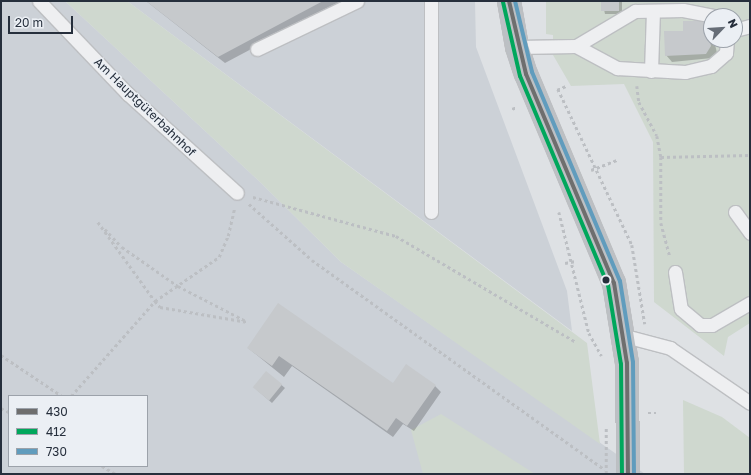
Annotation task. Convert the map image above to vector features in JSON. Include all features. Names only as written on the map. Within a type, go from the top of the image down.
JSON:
[{"type":"main road","points":[[509,1],[517,47],[606,261],[625,336],[628,474]]},
{"type":"lane","name":"Am Hauptgüterbahnhof","points":[[39,1],[128,94],[237,193]]},
{"type":"lane","points":[[257,49],[357,1]]},
{"type":"lane","points":[[431,1],[431,212]]},
{"type":"lane","points":[[576,46],[635,6],[653,12],[683,10],[703,14]]},
{"type":"lane","points":[[644,71],[653,12]]},
{"type":"lane","points":[[517,47],[576,46],[616,68],[644,71],[685,72],[711,66],[726,53],[726,48]]},
{"type":"lane","points":[[735,212],[750,233]]},
{"type":"lane","points":[[675,272],[681,309],[700,325],[712,325],[750,303]]},
{"type":"lane","points":[[625,336],[647,339],[670,348],[750,403]]},
{"type":"path","points":[[644,71],[639,102],[657,136],[661,157],[661,223],[675,272]]},
{"type":"path","points":[[555,84],[597,167],[632,245],[639,271],[647,339]]},
{"type":"path","points":[[514,100],[520,114]]},
{"type":"path","points":[[661,157],[750,155]]},
{"type":"path","points":[[588,171],[617,160]]},
{"type":"path","points":[[72,395],[154,301],[219,257],[228,236],[237,193]]},
{"type":"path","points":[[237,193],[396,236],[576,342]]},
{"type":"path","points":[[237,193],[312,260],[611,474]]},
{"type":"path","points":[[557,206],[569,263],[589,333],[604,364]]},
{"type":"path","points":[[98,222],[122,246],[178,286],[248,322],[160,307],[154,301],[98,222]]},
{"type":"path","points":[[565,263],[576,261]]},
{"type":"path","points":[[1,355],[61,395]]},
{"type":"path","points":[[606,474],[607,421]]},
{"type":"path","points":[[104,467],[116,474]]},
{"type":"shaded area","points":[[1,1],[65,1],[258,180],[341,262],[645,474],[1,474]]},
{"type":"shaded area","points":[[65,1],[127,1],[587,343],[600,444],[341,262],[258,180]]},
{"type":"shaded area","points":[[127,1],[475,1],[476,47],[567,291],[572,331]]},
{"type":"shaded area","points":[[546,1],[750,1],[750,323],[728,337],[724,356],[654,302],[653,142],[624,84],[571,86],[553,55],[553,35],[546,34]]},
{"type":"shaded area","points":[[683,400],[722,417],[750,438],[750,474],[684,474]]},
{"type":"shaded area","points":[[441,414],[535,474],[423,474],[411,430]]},
{"type":"building","points":[[146,1],[323,1],[218,57]]},
{"type":"building","points":[[601,1],[619,1],[619,11],[601,11]]},
{"type":"building","points":[[683,21],[703,21],[703,48],[710,48],[706,54],[665,56],[664,31],[683,31]]},
{"type":"building","points":[[278,303],[393,383],[406,364],[436,385],[407,426],[396,418],[387,431],[279,356],[272,366],[247,348]]},
{"type":"building","points":[[266,371],[282,384],[269,401],[253,387]]},
{"type":"transit line","name":"430","points":[[509,1],[526,74],[614,283],[627,363],[628,474]]},
{"type":"transit line","name":"730","points":[[515,1],[532,72],[620,281],[633,362],[634,474]]},
{"type":"transit line","name":"412","points":[[503,2],[520,76],[608,285],[621,364],[622,474]]}]
